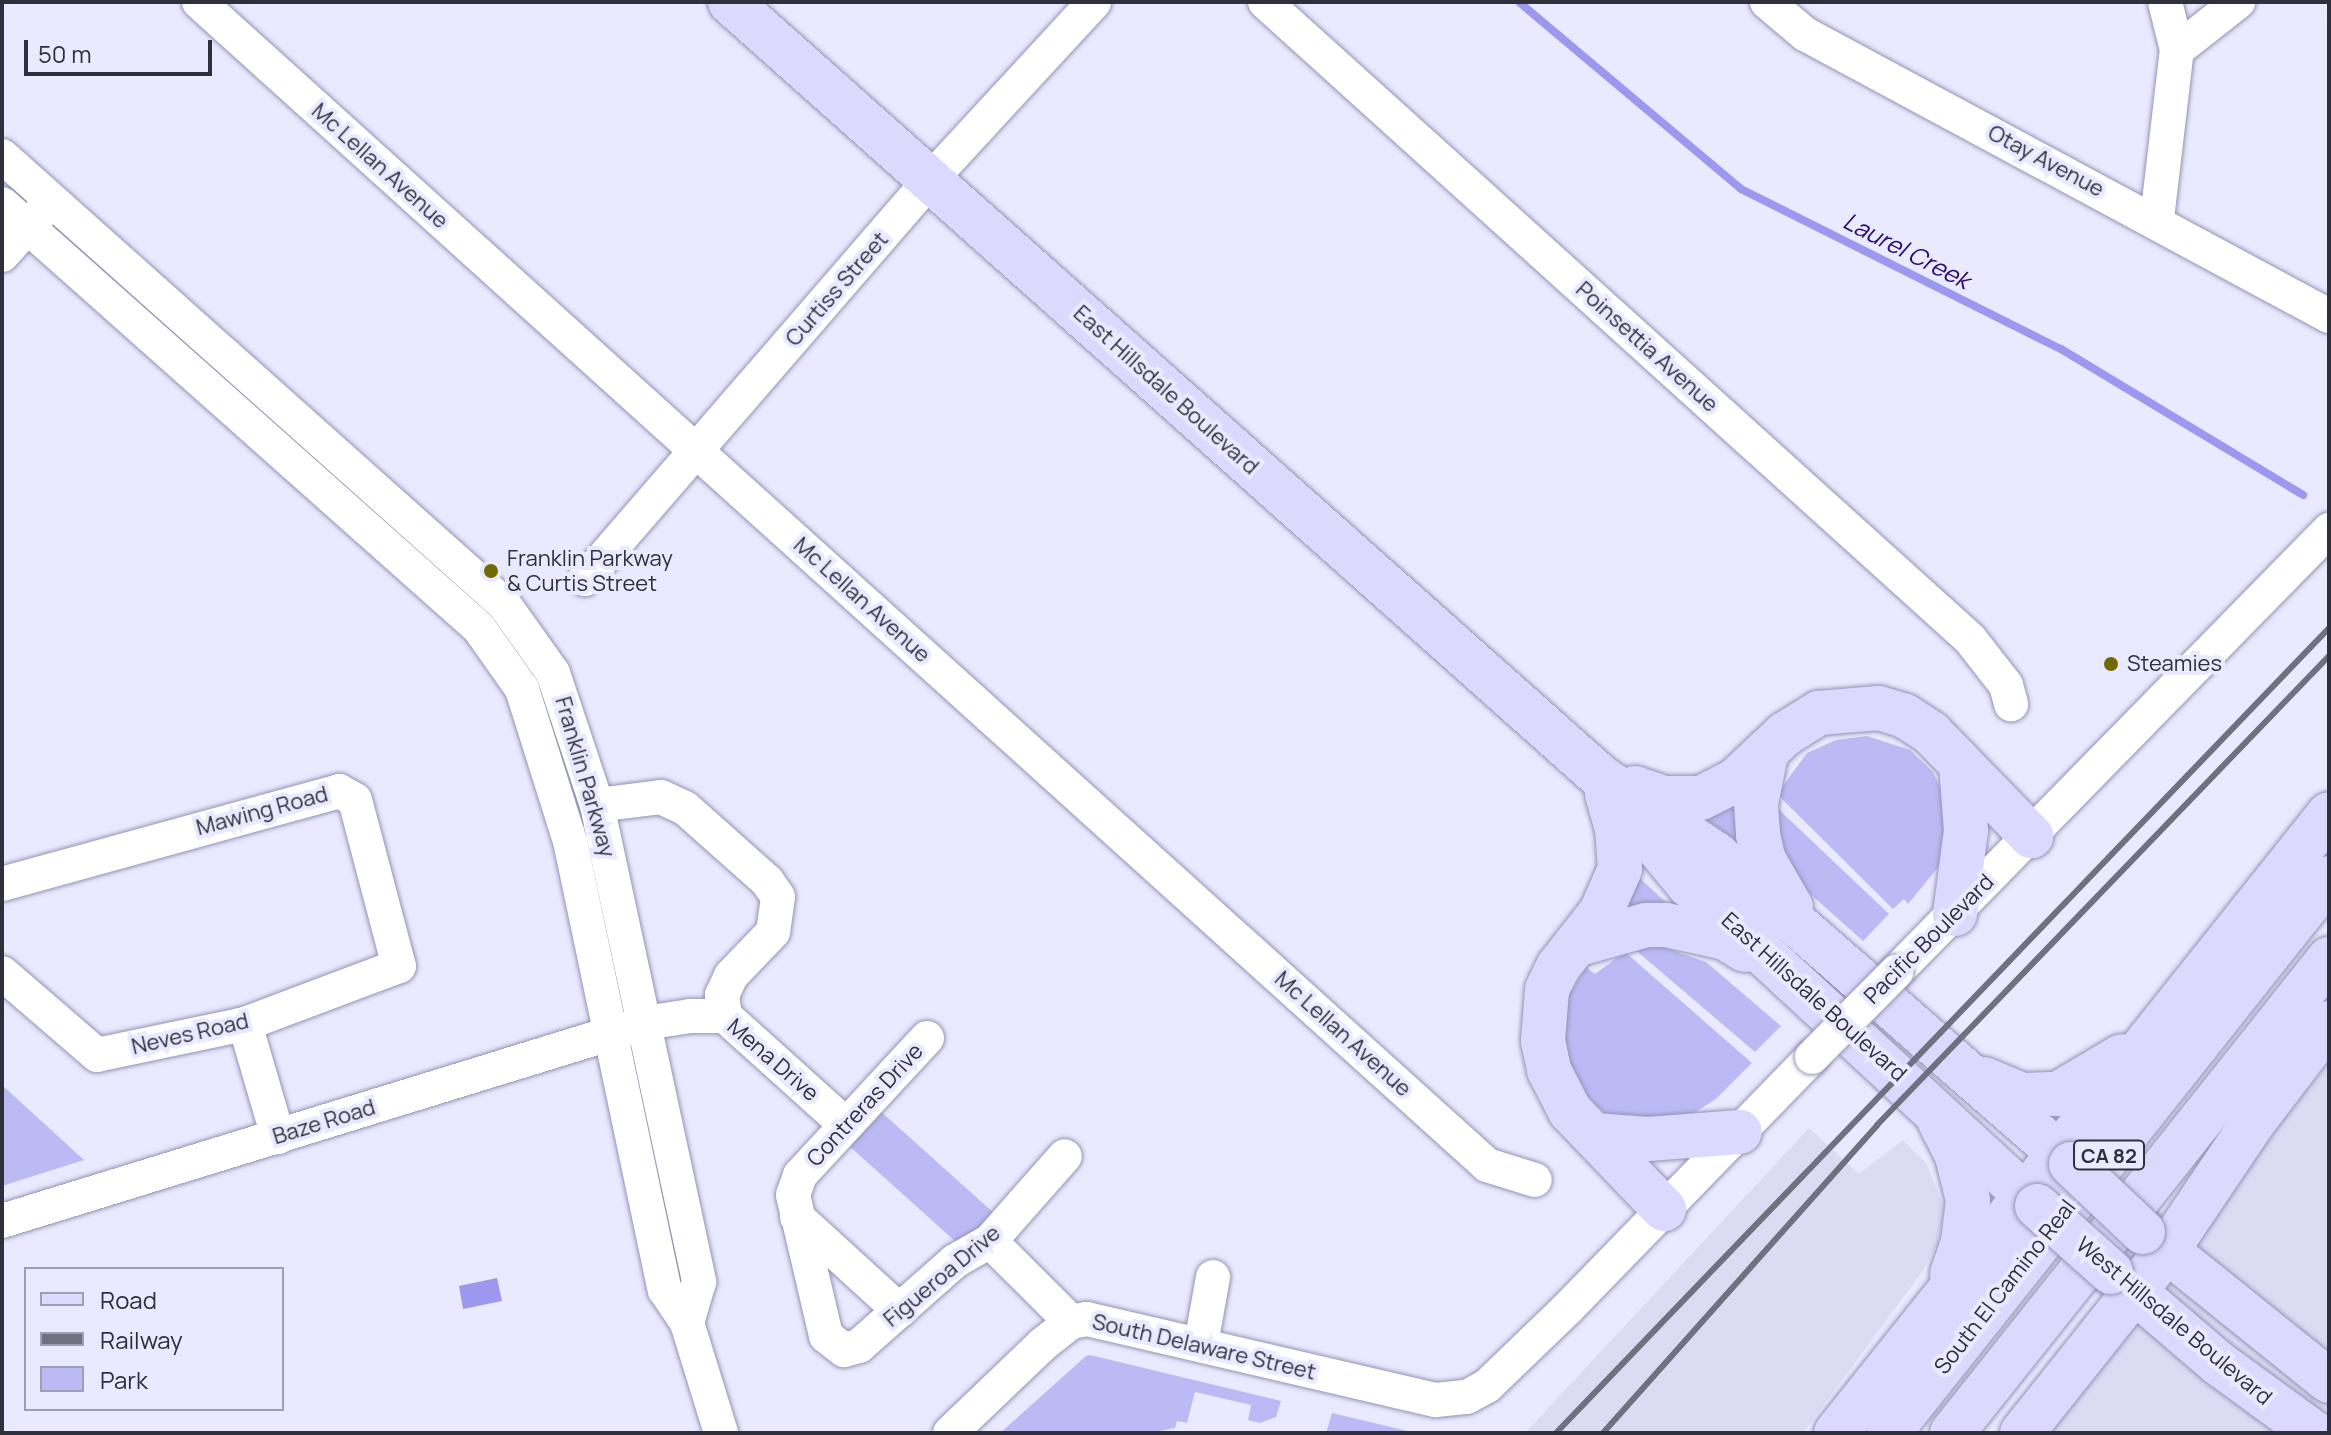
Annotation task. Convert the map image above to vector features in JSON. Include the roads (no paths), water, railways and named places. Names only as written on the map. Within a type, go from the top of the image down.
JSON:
[{"type":"main road","name":"East Hillsdale Boulevard","points":[[730,2],[1602,778],[1716,854],[2065,1158]]},
{"type":"main road","points":[[1602,778],[1664,798],[1701,798],[1719,792],[1766,754],[1785,734],[1819,713],[1879,708],[1905,716],[1931,733],[2031,836]]},
{"type":"main road","points":[[1766,754],[1756,804],[1764,860],[1816,941]]},
{"type":"main road","points":[[1955,914],[1966,846],[1961,764]]},
{"type":"main road","name":"East Hillsdale Boulevard","points":[[1602,778],[1689,885],[1925,1096],[2032,1200]]},
{"type":"main road","points":[[1602,778],[1617,828],[1620,869],[1601,912],[1575,945],[1547,990],[1543,1041],[1560,1095],[1664,1209]]},
{"type":"main road","points":[[1836,1433],[1940,1302],[2032,1200],[2161,1024],[2329,814]]},
{"type":"main road","name":"South El Camino Real","points":[[1889,1433],[2329,878]]},
{"type":"main road","points":[[1575,945],[1646,925],[1692,928],[1725,938],[1791,977]]},
{"type":"main road","name":"CA 82","points":[[1952,1433],[2329,959]]},
{"type":"main road","points":[[2022,1433],[2123,1282],[2329,1023]]},
{"type":"main road","points":[[1961,1068],[2022,1095],[2058,1094],[2110,1066],[2161,1024]]},
{"type":"main road","points":[[1925,1096],[1957,1156],[1968,1200],[1963,1242],[1940,1302]]},
{"type":"main road","points":[[1595,1135],[1648,1139],[1740,1132]]},
{"type":"main road","points":[[2065,1158],[2155,1242],[2329,1381]]},
{"type":"main road","name":"West Hillsdale Boulevard","points":[[2032,1200],[2123,1282],[2314,1433]]},
{"type":"street","name":"Mc Lellan Avenue","points":[[199,2],[1487,1165],[1535,1180]]},
{"type":"street","name":"Curtiss Street","points":[[585,579],[698,452],[930,180],[1094,2]]},
{"type":"street","name":"Poinsettia Avenue","points":[[1265,2],[1970,639],[2006,685],[2011,704]]},
{"type":"street","name":"Otay Avenue","points":[[1767,2],[1805,34],[2157,219],[2329,316]]},
{"type":"street","points":[[2157,219],[2177,50],[2165,2]]},
{"type":"street","points":[[2177,50],[2238,2]]},
{"type":"street","name":"Franklin Parkway","points":[[2,156],[504,604],[553,673],[597,805],[699,1282],[687,1323]]},
{"type":"street","points":[[2,255],[51,200]]},
{"type":"street","name":"Franklin Parkway","points":[[2,204],[479,628],[522,689],[550,766],[612,1033],[665,1290],[687,1323],[721,1433]]},
{"type":"street","name":"Pacific Boulevard","points":[[1451,1400],[1487,1386],[1955,914],[2329,530]]},
{"type":"street","name":"Mawing Road","points":[[2,884],[339,791],[355,800],[399,966]]},
{"type":"street","points":[[597,805],[661,797],[685,808],[767,881],[778,897],[773,932],[731,976],[722,995],[725,1016]]},
{"type":"street","name":"Neves Road","points":[[2,973],[97,1055],[245,1024],[399,966]]},
{"type":"street","name":"Mena Drive","points":[[645,1023],[725,1016],[846,1125]]},
{"type":"street","name":"Baze Road","points":[[2,1221],[645,1023]]},
{"type":"street","points":[[245,1024],[278,1137]]},
{"type":"street","name":"Contreras Drive","points":[[844,1350],[826,1336],[793,1195],[800,1175],[927,1038]]},
{"type":"street","name":"Figueroa Drive","points":[[844,1350],[859,1346],[955,1261],[990,1241],[1065,1156]]},
{"type":"street","points":[[797,1217],[900,1311]]},
{"type":"street","points":[[990,1241],[1071,1322]]},
{"type":"street","points":[[1201,1344],[1213,1277]]},
{"type":"street","name":"South Delaware Street","points":[[950,1433],[1071,1322],[1087,1319],[1451,1400]]},
{"type":"waterway","name":"Laurel Creek","points":[[1519,2],[1741,189],[2061,349],[2303,495]]},
{"type":"railway","points":[[1556,1433],[2329,628]]},
{"type":"railway","points":[[1603,1433],[1877,1125],[2329,656]]},
{"type":"place","name":"Franklin Parkway & Curtis Street","points":[[491,571]]},
{"type":"place","name":"Steamies","points":[[2111,664]]}]
